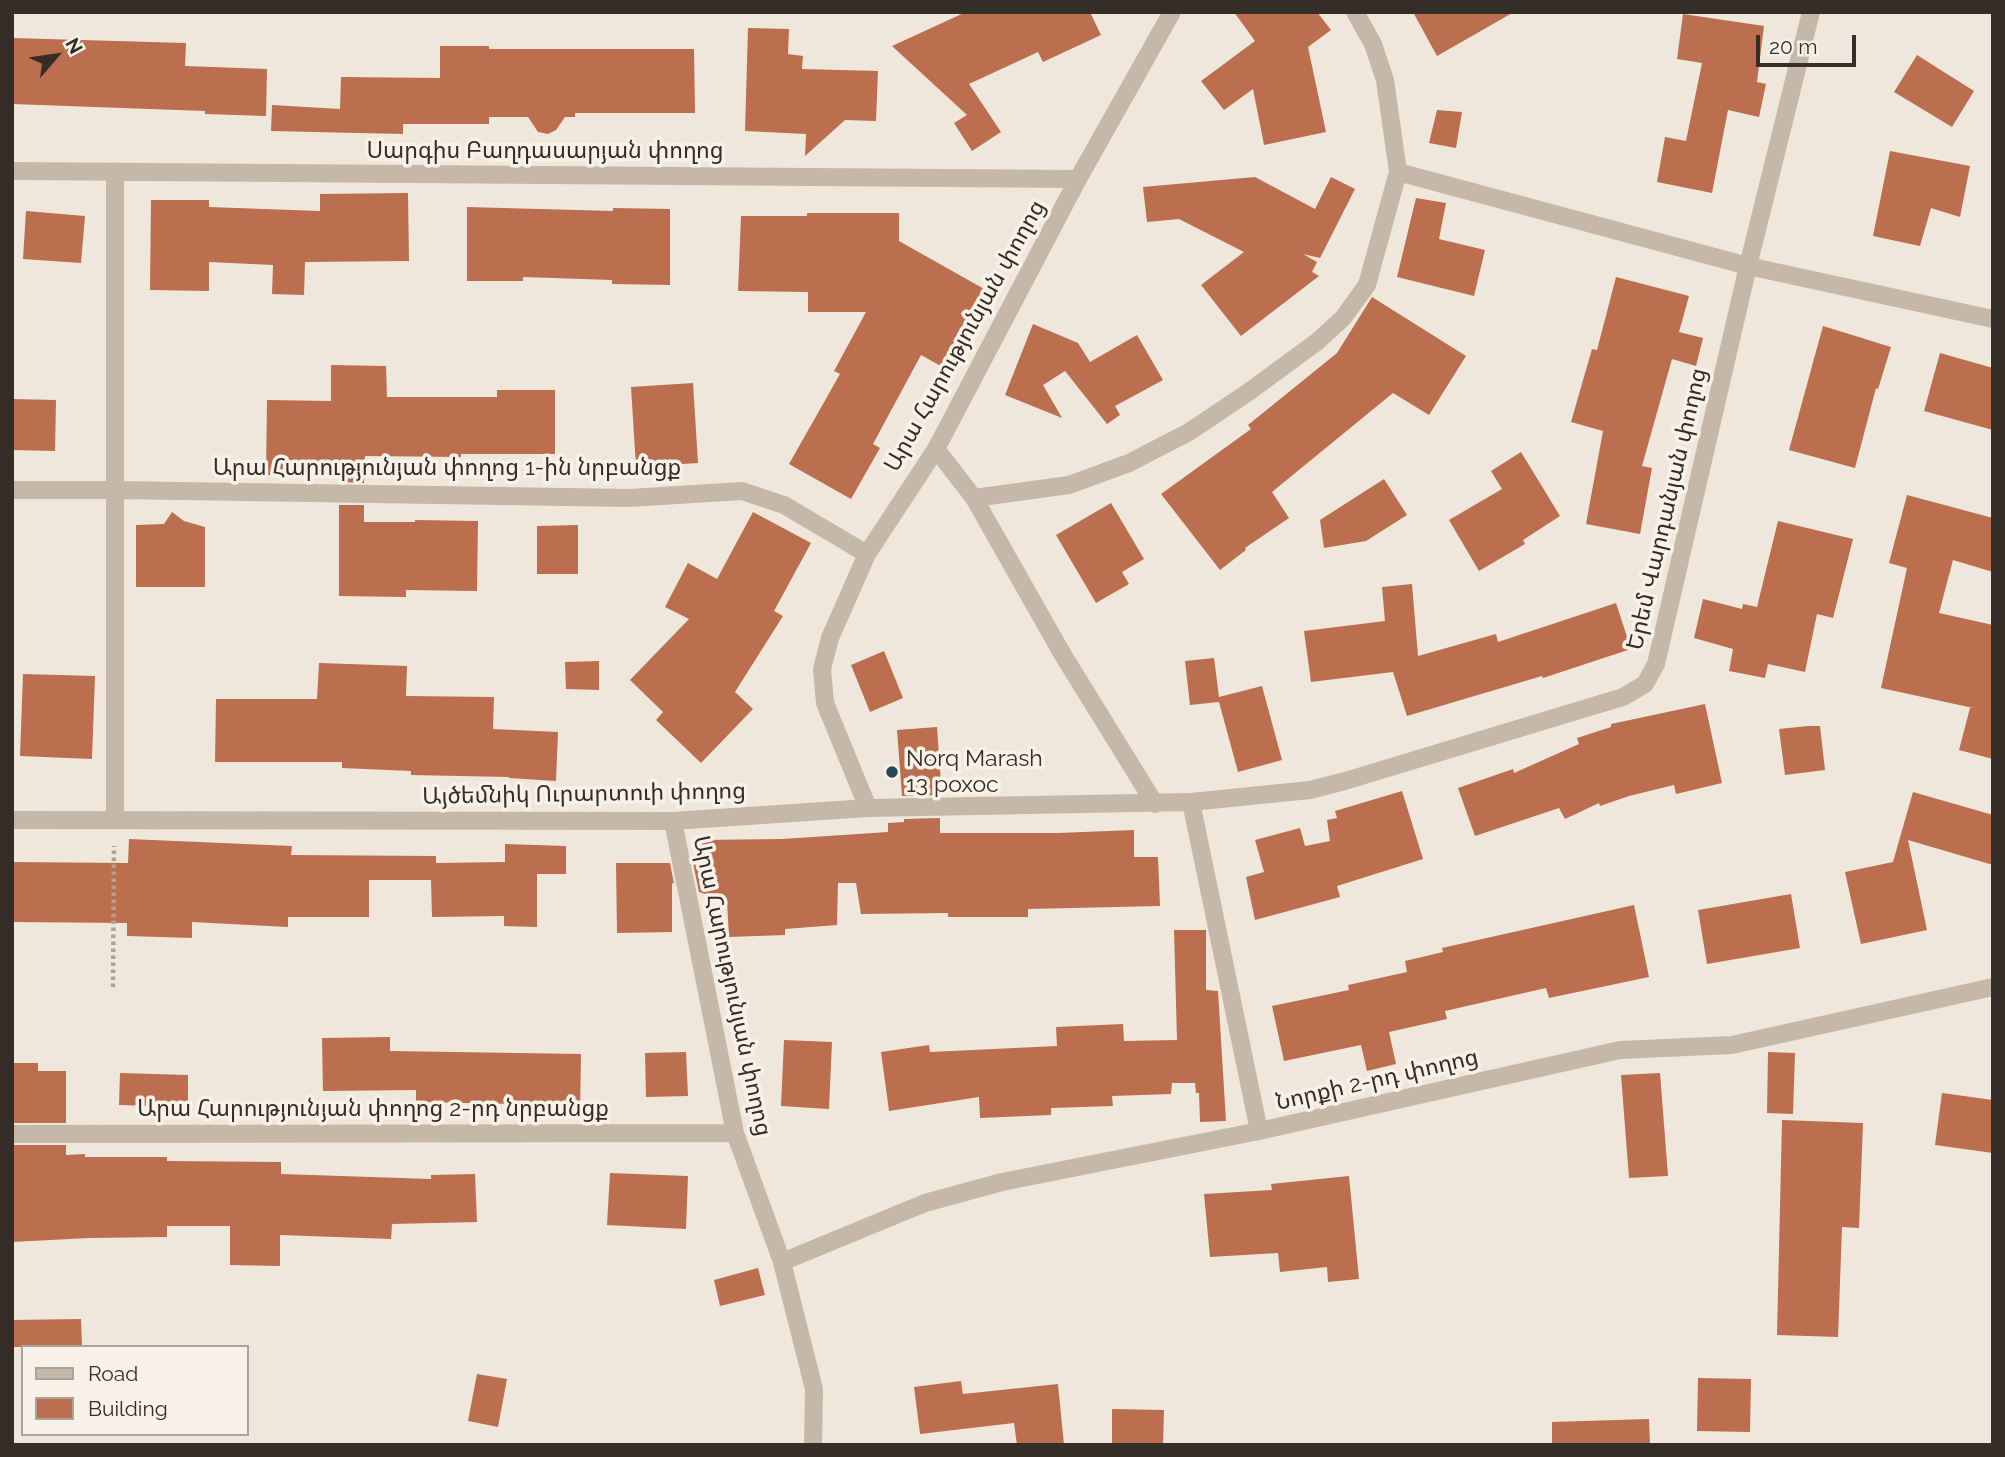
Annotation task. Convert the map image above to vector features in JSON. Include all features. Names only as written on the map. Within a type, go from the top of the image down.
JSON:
[{"type":"street","name":"Արա Հարությունյան փողոց","points":[[868,808],[825,703],[822,670],[830,638],[867,554],[936,449],[1078,179],[1172,12]]},
{"type":"street","points":[[974,498],[1069,485],[1129,463],[1189,432],[1250,391],[1318,341],[1343,318],[1367,285],[1398,172],[1385,80],[1373,44],[1355,12]]},
{"type":"street","name":"Երեմ Վարդանյան փողոց","points":[[1155,804],[1310,790],[1623,697],[1645,684],[1656,664],[1748,266],[1811,12]]},
{"type":"street","name":"Սարգիս Բաղդասարյան փողոց","points":[[12,171],[1078,179]]},
{"type":"street","points":[[114,820],[115,172]]},
{"type":"street","points":[[1398,172],[1748,266],[1993,318]]},
{"type":"street","points":[[936,449],[974,498],[1063,655],[1155,804]]},
{"type":"street","name":"Արա Հարությունյան փողոց 1-ին նրբանցք","points":[[12,491],[115,490],[629,498],[742,491],[784,505],[867,554]]},
{"type":"street","points":[[1191,802],[1259,1131]]},
{"type":"street","name":"Այծեմնիկ Ուրարտուի փողոց","points":[[12,820],[673,821],[868,808],[1155,804]]},
{"type":"street","name":"Արա Հարությունյան փողոց","points":[[673,821],[735,1133],[782,1262],[814,1389],[813,1445]]},
{"type":"street","name":"Նորքի 2-րդ փողոց","points":[[782,1262],[925,1203],[1016,1179],[1259,1131],[1620,1050],[1732,1045],[1993,987]]},
{"type":"street","name":"Արա Հարությունյան փողոց 2-րդ նրբանցք","points":[[12,1134],[735,1133]]},
{"type":"path","points":[[113,987],[114,820]]},
{"type":"building","points":[[966,12],[1090,12],[1101,35],[1043,62],[1038,52],[969,84],[1001,132],[972,151],[954,123],[967,115],[892,46]]},
{"type":"building","points":[[1234,12],[1317,12],[1331,30],[1308,47],[1326,132],[1264,145],[1253,89],[1224,110],[1201,81],[1255,41]]},
{"type":"building","points":[[1413,12],[1514,12],[1437,56]]},
{"type":"building","points":[[1683,14],[1764,26],[1757,82],[1766,84],[1759,117],[1728,110],[1712,193],[1657,182],[1665,137],[1686,141],[1702,63],[1677,59]]},
{"type":"building","points":[[748,28],[789,29],[788,54],[803,56],[802,69],[878,71],[876,121],[845,120],[805,156],[806,134],[745,131]]},
{"type":"building","points":[[12,38],[186,43],[185,66],[267,69],[266,116],[205,114],[205,111],[12,104]]},
{"type":"building","points":[[440,46],[489,46],[489,49],[694,49],[695,113],[575,113],[575,117],[565,117],[556,130],[548,134],[538,132],[528,117],[489,117],[489,124],[403,124],[403,134],[271,131],[272,105],[340,109],[341,77],[440,78]]},
{"type":"building","points":[[1917,55],[1974,91],[1952,127],[1894,92]]},
{"type":"building","points":[[1437,110],[1462,112],[1456,148],[1429,143]]},
{"type":"building","points":[[1890,151],[1970,166],[1960,217],[1931,208],[1920,246],[1873,236]]},
{"type":"building","points":[[1255,177],[1315,209],[1331,177],[1355,189],[1320,258],[1303,254],[1317,262],[1312,272],[1319,276],[1241,336],[1201,285],[1244,252],[1179,219],[1147,222],[1143,187]]},
{"type":"building","points":[[408,193],[409,261],[305,262],[304,295],[272,294],[273,265],[209,262],[209,291],[150,290],[151,200],[209,200],[209,207],[320,211],[320,194]]},
{"type":"building","points":[[1416,198],[1446,203],[1439,239],[1485,250],[1474,296],[1397,277]]},
{"type":"building","points":[[467,207],[613,211],[613,208],[670,209],[670,285],[612,284],[612,280],[523,277],[523,281],[467,281]]},
{"type":"building","points":[[26,211],[85,216],[81,263],[23,259]]},
{"type":"building","points":[[807,213],[899,213],[899,241],[993,294],[950,371],[921,355],[873,444],[880,448],[851,499],[789,464],[840,374],[834,371],[866,312],[808,312],[808,292],[738,291],[741,216],[807,216]]},
{"type":"building","points":[[1616,277],[1689,296],[1679,332],[1703,338],[1696,366],[1672,359],[1642,466],[1652,468],[1640,534],[1586,524],[1603,431],[1571,422],[1592,349],[1597,350]]},
{"type":"building","points":[[1372,297],[1466,356],[1429,415],[1393,393],[1272,492],[1289,518],[1245,548],[1246,550],[1220,570],[1161,494],[1251,429],[1248,425],[1337,353]]},
{"type":"building","points":[[1033,324],[1078,343],[1090,362],[1137,335],[1163,380],[1115,406],[1120,415],[1107,424],[1065,371],[1043,385],[1062,418],[1005,395]]},
{"type":"building","points":[[1823,326],[1891,347],[1878,389],[1876,388],[1855,468],[1789,450]]},
{"type":"building","points":[[1940,353],[1993,368],[1993,430],[1924,411]]},
{"type":"building","points":[[331,365],[386,366],[387,397],[497,397],[497,390],[555,390],[555,454],[365,456],[364,483],[339,482],[339,476],[266,475],[267,400],[331,401]]},
{"type":"building","points":[[693,383],[698,463],[636,467],[631,387]]},
{"type":"building","points":[[12,399],[56,400],[55,451],[12,450]]},
{"type":"building","points":[[1521,452],[1560,516],[1523,540],[1525,544],[1479,571],[1449,520],[1502,489],[1491,471]]},
{"type":"building","points":[[1384,479],[1407,515],[1366,541],[1324,548],[1320,520]]},
{"type":"building","points":[[1907,495],[1993,518],[1993,572],[1953,560],[1939,613],[1993,625],[1993,759],[1959,750],[1970,708],[1973,708],[1881,688],[1907,568],[1889,563]]},
{"type":"building","points":[[1111,503],[1144,559],[1122,572],[1129,584],[1096,603],[1056,535]]},
{"type":"building","points":[[339,505],[364,505],[364,522],[478,521],[477,591],[406,590],[406,597],[339,596]]},
{"type":"building","points":[[172,512],[184,521],[205,527],[205,587],[136,587],[136,525],[164,524]]},
{"type":"building","points":[[753,512],[811,543],[774,611],[783,616],[735,692],[753,709],[701,763],[656,720],[663,712],[630,680],[689,619],[665,607],[688,563],[717,579]]},
{"type":"building","points":[[1778,521],[1853,539],[1833,618],[1817,614],[1805,672],[1768,664],[1765,678],[1729,671],[1733,649],[1694,638],[1703,599],[1742,609],[1743,604],[1757,607]]},
{"type":"building","points":[[578,525],[578,574],[537,574],[537,526]]},
{"type":"building","points":[[1412,584],[1418,656],[1496,634],[1498,642],[1616,603],[1631,649],[1543,678],[1542,676],[1407,716],[1393,672],[1311,682],[1304,631],[1385,621],[1382,587]]},
{"type":"building","points":[[884,651],[903,698],[870,712],[851,665]]},
{"type":"building","points":[[1214,658],[1219,697],[1262,686],[1282,760],[1238,772],[1219,702],[1190,705],[1185,661]]},
{"type":"building","points":[[599,661],[599,690],[566,689],[565,662]]},
{"type":"building","points":[[319,663],[407,666],[406,696],[494,697],[493,729],[558,732],[556,781],[411,775],[411,771],[342,768],[342,762],[215,762],[216,699],[317,699]]},
{"type":"building","points":[[23,674],[95,676],[92,759],[20,756]]},
{"type":"building","points":[[1705,704],[1722,783],[1676,794],[1674,785],[1600,806],[1599,803],[1565,819],[1559,808],[1475,836],[1458,788],[1513,769],[1514,773],[1579,744],[1577,738],[1611,727],[1611,724]]},
{"type":"building","points":[[1820,726],[1825,770],[1785,775],[1779,729]]},
{"type":"building","points":[[937,727],[941,783],[939,795],[902,796],[897,730]]},
{"type":"building","points":[[1402,791],[1423,859],[1337,886],[1340,897],[1255,920],[1246,877],[1264,872],[1255,840],[1300,828],[1305,846],[1330,841],[1327,820],[1337,818],[1335,811]]},
{"type":"building","points":[[1913,792],[1993,815],[1993,865],[1908,840],[1927,930],[1861,944],[1845,872],[1893,862]]},
{"type":"building","points":[[940,818],[940,833],[1134,830],[1134,857],[1158,857],[1160,906],[1028,909],[1028,917],[948,917],[948,913],[861,914],[856,883],[838,883],[837,925],[785,929],[785,935],[729,937],[727,901],[699,892],[693,863],[703,863],[702,840],[782,839],[888,832],[888,823],[904,822],[904,819]]},
{"type":"building","points":[[129,839],[292,846],[291,855],[436,856],[436,863],[505,862],[505,844],[566,846],[566,874],[537,874],[537,927],[504,926],[504,916],[432,917],[431,880],[369,880],[369,917],[288,917],[288,927],[192,922],[192,938],[127,936],[127,923],[12,922],[12,862],[128,863]]},
{"type":"building","points":[[616,863],[670,863],[674,884],[672,883],[672,932],[617,933]]},
{"type":"building","points":[[1791,894],[1800,948],[1707,964],[1698,910]]},
{"type":"building","points":[[1634,905],[1649,977],[1549,998],[1546,988],[1445,1011],[1447,1019],[1389,1032],[1396,1064],[1367,1071],[1361,1045],[1284,1061],[1272,1006],[1349,990],[1348,985],[1407,972],[1405,961],[1443,952],[1442,948]]},
{"type":"building","points":[[1174,930],[1206,930],[1206,990],[1218,991],[1226,1121],[1200,1122],[1199,1093],[1196,1093],[1195,1083],[1172,1083],[1171,1094],[1112,1096],[1113,1106],[1051,1108],[1051,1115],[980,1118],[979,1097],[889,1111],[881,1052],[929,1045],[930,1052],[1057,1046],[1056,1027],[1123,1024],[1124,1041],[1177,1040]]},
{"type":"building","points":[[390,1037],[390,1051],[581,1054],[580,1115],[516,1113],[516,1104],[416,1102],[416,1090],[323,1091],[322,1038]]},
{"type":"building","points":[[784,1040],[832,1042],[829,1109],[781,1106]]},
{"type":"building","points":[[686,1052],[688,1096],[646,1097],[645,1053]]},
{"type":"building","points":[[1768,1052],[1795,1053],[1793,1114],[1767,1113]]},
{"type":"building","points":[[12,1063],[38,1063],[38,1071],[66,1071],[66,1123],[12,1123]]},
{"type":"building","points":[[120,1073],[188,1075],[188,1107],[119,1105]]},
{"type":"building","points":[[1660,1073],[1668,1176],[1629,1178],[1621,1075]]},
{"type":"building","points":[[1942,1093],[1993,1100],[1993,1153],[1935,1145]]},
{"type":"building","points":[[1782,1120],[1863,1123],[1859,1228],[1842,1227],[1838,1337],[1777,1335]]},
{"type":"building","points":[[12,1145],[66,1145],[66,1155],[85,1154],[85,1157],[281,1162],[281,1174],[431,1179],[431,1175],[475,1174],[477,1222],[392,1224],[391,1239],[280,1235],[280,1266],[230,1265],[230,1226],[167,1226],[167,1237],[12,1242]]},
{"type":"building","points":[[610,1173],[688,1176],[686,1229],[607,1225]]},
{"type":"building","points":[[1349,1176],[1359,1279],[1328,1282],[1327,1267],[1280,1272],[1278,1253],[1210,1257],[1204,1194],[1272,1190],[1271,1184]]},
{"type":"building","points":[[758,1268],[765,1295],[720,1306],[714,1280]]},
{"type":"building","points":[[81,1319],[82,1345],[12,1347],[12,1320]]},
{"type":"building","points":[[477,1374],[507,1379],[498,1427],[468,1421]]},
{"type":"building","points":[[1698,1378],[1751,1379],[1750,1432],[1697,1431]]},
{"type":"building","points":[[961,1381],[963,1394],[1058,1384],[1064,1445],[1017,1445],[1014,1423],[920,1434],[914,1387]]},
{"type":"building","points":[[1112,1409],[1164,1410],[1163,1445],[1112,1445]]},
{"type":"building","points":[[1649,1419],[1650,1445],[1552,1445],[1552,1422]]},
{"type":"place","name":"Norq Marash 13 poxoc","points":[[892,772]]}]
